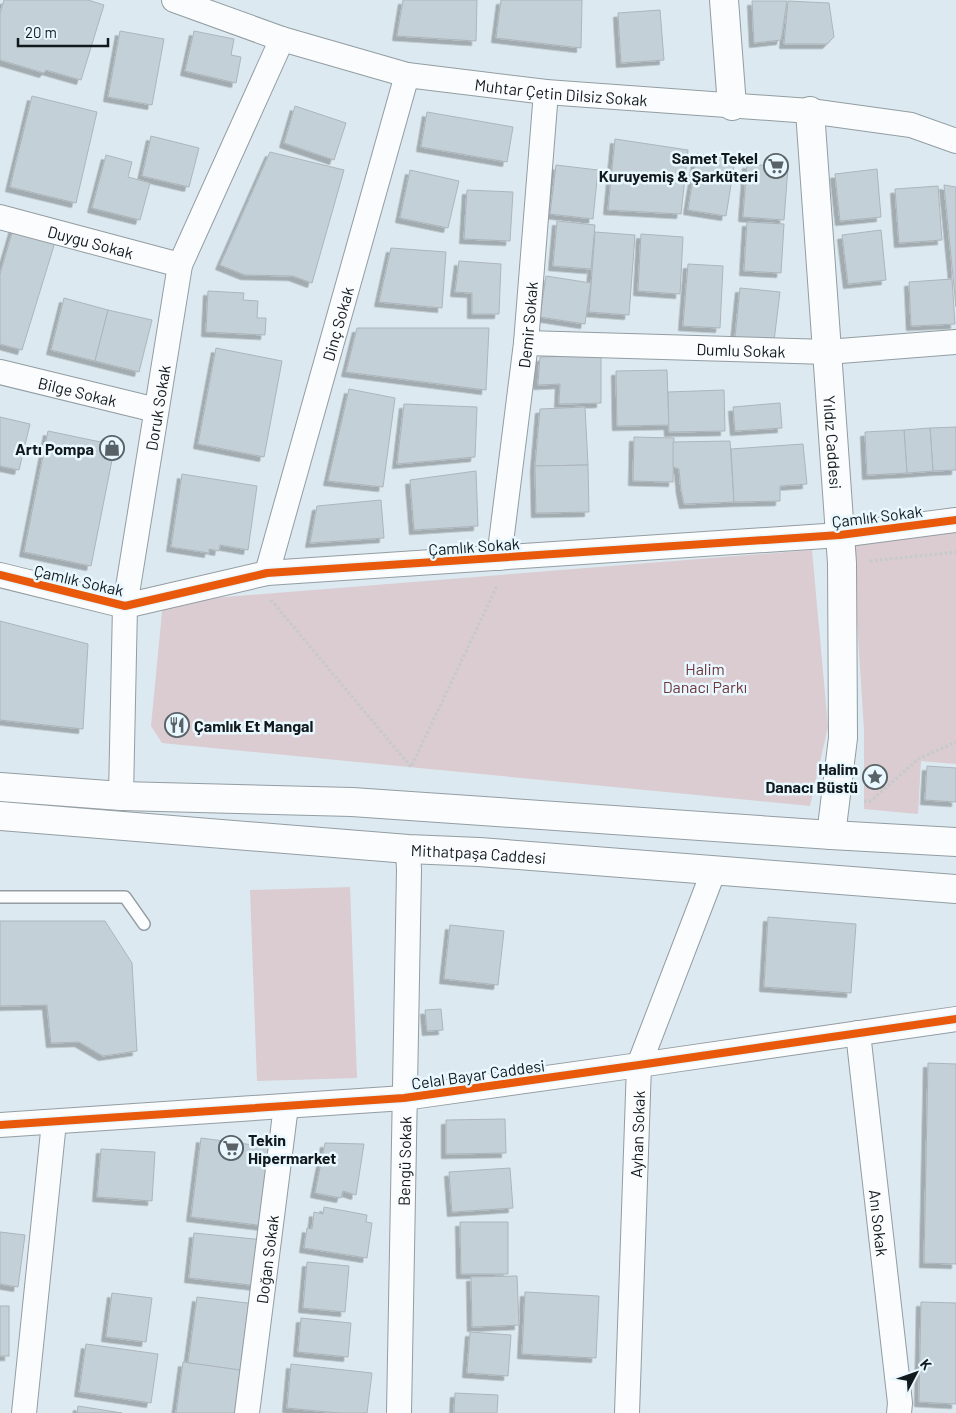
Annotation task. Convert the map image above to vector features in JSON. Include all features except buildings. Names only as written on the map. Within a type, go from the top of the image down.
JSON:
[{"type":"street","name":"Muhtar Çetin Dilsiz Sokak","points":[[174,0],[282,40],[407,75],[546,92],[810,111],[911,126],[956,141]]},
{"type":"street","points":[[724,0],[732,106]]},
{"type":"street","name":"Doruk Sokak","points":[[121,796],[125,606],[180,265],[282,40]]},
{"type":"street","name":"Dinç Sokak","points":[[266,583],[407,75]]},
{"type":"street","name":"Demir Sokak","points":[[499,558],[526,343],[546,92]]},
{"type":"street","name":"Yıldız Caddesi","points":[[810,111],[842,563],[843,738],[831,835]]},
{"type":"street","name":"Duygu Sokak","points":[[0,216],[180,265]]},
{"type":"street","name":"Dumlu Sokak","points":[[526,343],[827,352],[956,342]]},
{"type":"street","name":"Bilge Sokak","points":[[0,372],[156,410]]},
{"type":"street","name":"Çamlık Sokak","points":[[0,575],[125,606],[266,583],[499,558],[840,535],[956,520]]},
{"type":"street","points":[[0,787],[121,796],[352,802],[956,842]]},
{"type":"street","name":"Mithatpaşa Caddesi","points":[[0,816],[408,849],[479,852],[956,889]]},
{"type":"street","name":"Bengü Sokak","points":[[399,1413],[408,849]]},
{"type":"street","name":"Ayhan Sokak","points":[[627,1413],[639,1065],[714,870]]},
{"type":"street","name":"Celal Bayar Caddesi","points":[[0,1125],[404,1098],[956,1019]]},
{"type":"street","name":"Anı Sokak","points":[[858,1033],[899,1413]]},
{"type":"street","name":"Doğan Sokak","points":[[247,1413],[286,1106]]},
{"type":"street","points":[[24,1413],[54,1122]]},
{"type":"lane","points":[[0,897],[125,897],[144,924]]},
{"type":"path","points":[[842,563],[956,552]]},
{"type":"path","points":[[266,583],[411,767],[498,583]]},
{"type":"path","points":[[863,802],[870,801],[918,759],[956,742]]},
{"type":"green space","points":[[956,531],[956,764],[921,761],[918,814],[864,809],[864,730],[852,543]]},
{"type":"green space","name":"Halim Danacı Parkı","points":[[812,550],[828,727],[810,806],[162,743],[151,726],[163,602]]},
{"type":"green space","points":[[350,887],[357,1078],[257,1081],[250,890]]},
{"type":"cycle path","points":[[0,575],[125,606],[267,573],[840,535],[956,520]]},
{"type":"cycle path","points":[[0,1125],[404,1098],[956,1019]]},
{"type":"place","name":"Samet Tekel Kuruyemiş & Şarküteri","points":[[776,166]]},
{"type":"place","name":"Artı Pompa","points":[[112,448]]},
{"type":"place","name":"Çamlık Et Mangal","points":[[177,725]]},
{"type":"place","name":"Halim Danacı Büstü","points":[[875,777]]},
{"type":"place","name":"Tekin Hipermarket","points":[[231,1148]]}]
